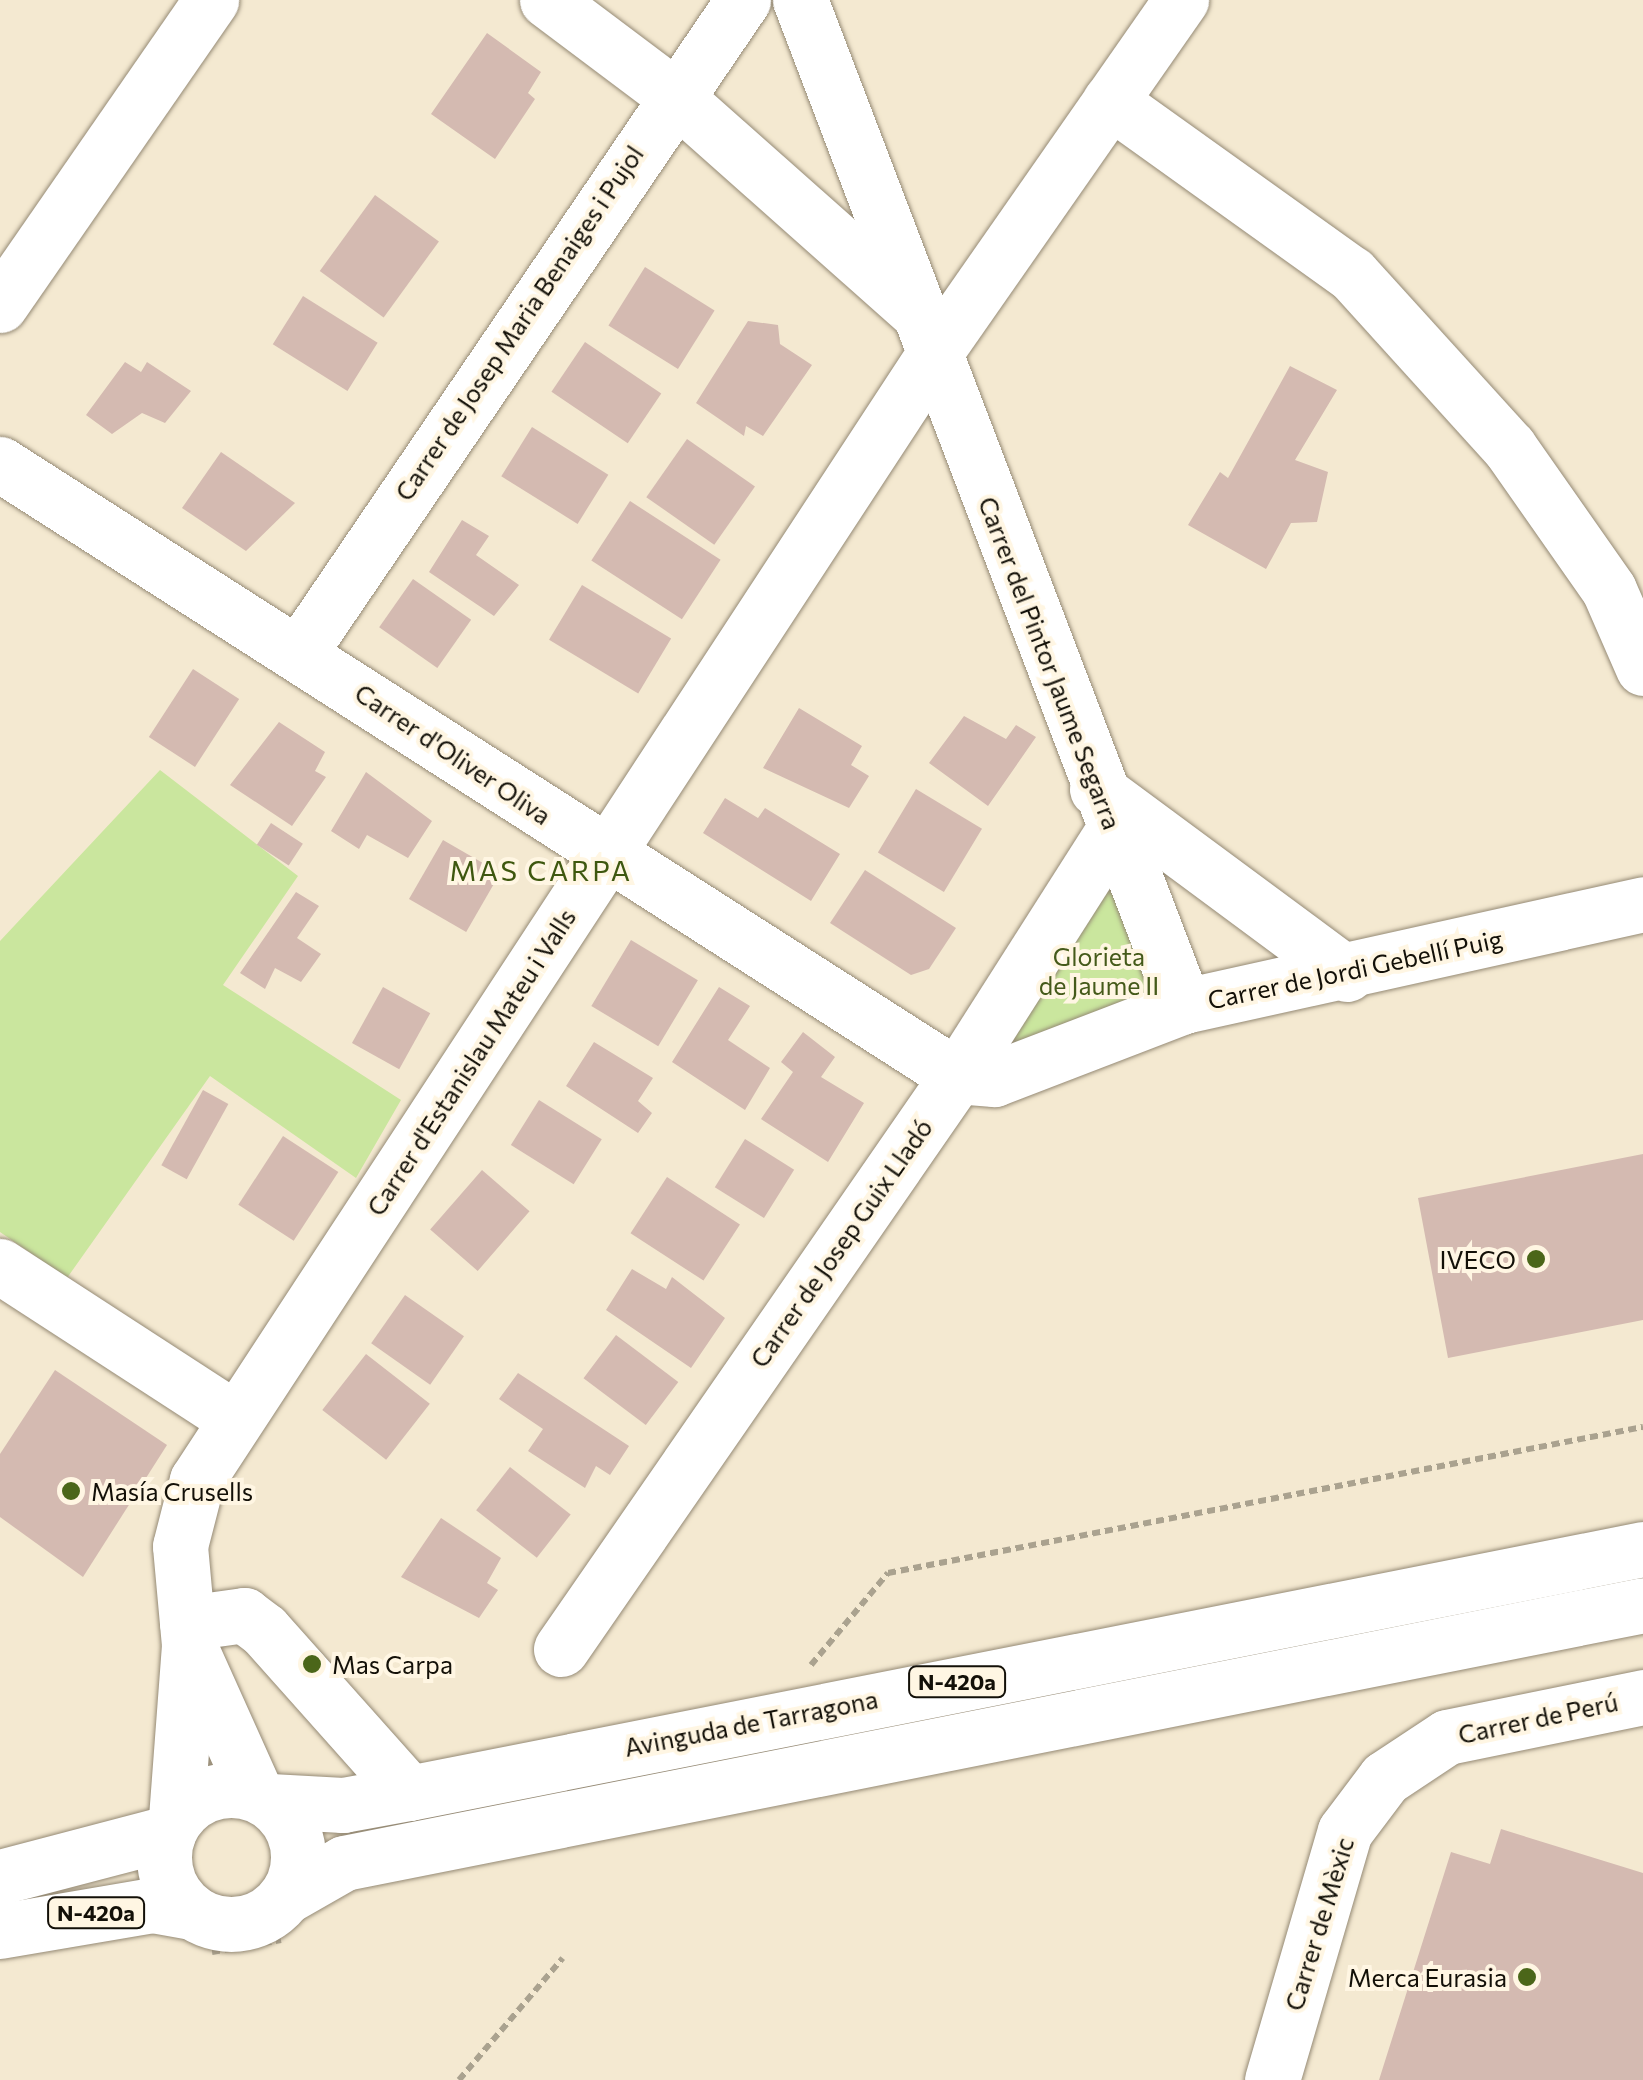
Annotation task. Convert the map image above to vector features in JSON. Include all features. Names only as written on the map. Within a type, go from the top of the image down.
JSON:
[{"type":"street","points":[[0,305],[212,0]]},
{"type":"street","name":"Carrer del Pintor Jaume Segarra","points":[[546,0],[672,94],[928,335]]},
{"type":"street","name":"Carrer de Josep Maria Benaiges i Pujol","points":[[301,650],[672,94],[742,0]]},
{"type":"street","name":"Carrer del Pintor Jaume Segarra","points":[[800,0],[1105,810],[1184,1006]]},
{"type":"street","name":"Carrer d'Estanislau Mateu i Valls","points":[[188,1634],[180,1546],[197,1480],[605,858],[928,335],[1110,101],[1181,0]]},
{"type":"street","points":[[1110,101],[1352,274],[1508,447],[1609,590],[1643,668]]},
{"type":"street","name":"Carrer d'Oliver Oliva","points":[[0,464],[301,650],[605,858],[957,1076]]},
{"type":"street","points":[[1105,810],[1346,974]]},
{"type":"street","name":"Carrer de Josep Guix Lladó","points":[[561,1649],[957,1076],[1105,810]]},
{"type":"street","name":"Carrer de Jordi Gebellí Puig","points":[[957,1076],[994,1080],[1184,1006],[1346,974],[1643,904]]},
{"type":"street","points":[[0,1266],[236,1419]]},
{"type":"street","name":"Avinguda de Tarragona","points":[[263,1798],[343,1805],[1643,1549]]},
{"type":"street","name":"N-420a","points":[[0,1931],[152,1905],[243,1923],[344,1863],[1643,1605]]},
{"type":"street","points":[[188,1634],[244,1616],[264,1630],[409,1793]]},
{"type":"street","points":[[188,1634],[263,1798],[299,1850],[288,1894]]},
{"type":"street","points":[[172,1826],[188,1634]]},
{"type":"street","name":"Carrer de Perú","points":[[1385,1778],[1447,1737],[1643,1696]]},
{"type":"street","name":"Carrer de Mèxic","points":[[1272,2080],[1344,1832],[1385,1778]]},
{"type":"street","name":"N-420a","points":[[0,1878],[172,1826],[212,1792],[263,1798]]},
{"type":"street","name":"N-420a","points":[[172,1826],[166,1876],[192,1912]]},
{"type":"path","points":[[765,1720],[888,1574],[1643,1427]]},
{"type":"path","points":[[460,2080],[564,1958]]},
{"type":"green space","points":[[160,770],[298,876],[223,985],[401,1100],[356,1178],[210,1076],[67,1278],[0,1232],[0,941]]},
{"type":"green space","name":"Glorieta de Jaume II","points":[[1115,885],[1156,991],[1012,1056],[1000,1033],[1100,887]]},
{"type":"building","points":[[487,33],[541,72],[528,93],[535,99],[495,159],[431,114]]},
{"type":"building","points":[[375,195],[439,241],[384,317],[320,271]]},
{"type":"building","points":[[645,267],[715,310],[678,369],[608,326]]},
{"type":"building","points":[[303,296],[378,343],[347,391],[273,344]]},
{"type":"building","points":[[748,321],[778,325],[780,344],[812,365],[763,436],[746,426],[744,436],[696,403]]},
{"type":"building","points":[[585,342],[661,393],[628,443],[551,392]]},
{"type":"building","points":[[125,362],[141,372],[147,362],[191,391],[165,423],[142,413],[112,434],[86,415]]},
{"type":"building","points":[[1290,366],[1337,390],[1295,460],[1328,472],[1317,522],[1291,523],[1266,569],[1188,525],[1220,472],[1228,478]]},
{"type":"building","points":[[532,427],[608,475],[578,524],[501,476]]},
{"type":"building","points":[[687,439],[755,487],[714,545],[646,497]]},
{"type":"building","points":[[221,452],[295,503],[246,551],[182,508]]},
{"type":"building","points":[[630,501],[721,560],[682,619],[591,561]]},
{"type":"building","points":[[462,520],[489,536],[476,555],[519,585],[494,616],[429,572]]},
{"type":"building","points":[[413,579],[471,620],[437,668],[379,627]]},
{"type":"building","points":[[582,585],[671,639],[638,693],[549,640]]},
{"type":"building","points":[[193,669],[239,699],[195,767],[149,737]]},
{"type":"building","points":[[799,708],[862,746],[851,765],[869,776],[849,808],[763,768]]},
{"type":"building","points":[[964,716],[1006,739],[1016,725],[1036,737],[988,806],[929,763]]},
{"type":"building","points":[[279,722],[325,752],[315,771],[326,777],[292,826],[230,785]]},
{"type":"building","points":[[366,772],[432,821],[408,858],[367,835],[359,849],[331,831]]},
{"type":"building","points":[[916,789],[982,829],[944,892],[878,852]]},
{"type":"building","points":[[725,798],[758,818],[765,808],[840,854],[811,901],[703,833]]},
{"type":"building","points":[[271,823],[303,844],[289,866],[257,845]]},
{"type":"building","points":[[443,840],[500,873],[466,932],[409,899]]},
{"type":"building","points":[[865,870],[956,928],[929,969],[911,975],[830,923]]},
{"type":"building","points":[[296,892],[319,906],[297,938],[321,954],[301,982],[275,968],[265,989],[240,973]]},
{"type":"building","points":[[631,940],[698,980],[658,1046],[591,1006]]},
{"type":"building","points":[[383,987],[430,1013],[399,1069],[352,1043]]},
{"type":"building","points":[[719,987],[750,1006],[728,1040],[770,1068],[745,1110],[672,1062]]},
{"type":"building","points":[[803,1032],[835,1057],[821,1077],[864,1103],[828,1162],[761,1119],[793,1072],[781,1062]]},
{"type":"building","points":[[594,1042],[653,1078],[638,1101],[652,1113],[638,1133],[566,1086]]},
{"type":"building","points":[[203,1090],[228,1104],[187,1179],[161,1165]]},
{"type":"building","points":[[539,1100],[602,1139],[574,1184],[511,1145]]},
{"type":"building","points":[[283,1136],[338,1172],[294,1241],[238,1205]]},
{"type":"building","points":[[745,1139],[794,1170],[764,1218],[715,1187]]},
{"type":"building","name":"IVECO","points":[[1643,1154],[1643,1320],[1448,1358],[1418,1198]]},
{"type":"building","points":[[482,1170],[530,1211],[478,1271],[430,1230]]},
{"type":"building","points":[[667,1177],[740,1224],[703,1281],[631,1233]]},
{"type":"building","points":[[632,1269],[666,1289],[672,1277],[725,1318],[691,1368],[606,1310]]},
{"type":"building","points":[[405,1295],[464,1336],[430,1385],[371,1343]]},
{"type":"building","points":[[616,1335],[678,1382],[646,1425],[584,1378]]},
{"type":"building","points":[[366,1354],[430,1404],[386,1460],[322,1410]]},
{"type":"building","name":"Masía Crusells","points":[[55,1370],[167,1445],[83,1577],[0,1517],[0,1454]]},
{"type":"building","points":[[518,1373],[629,1446],[610,1475],[596,1466],[585,1488],[528,1451],[543,1429],[499,1399]]},
{"type":"building","points":[[510,1467],[571,1514],[537,1558],[476,1510]]},
{"type":"building","points":[[441,1518],[501,1558],[487,1583],[498,1590],[479,1618],[401,1577]]},
{"type":"building","name":"Merca Eurasia","points":[[1501,1829],[1643,1873],[1643,2080],[1379,2080],[1451,1852],[1490,1864]]},
{"type":"place","name":"IVECO","points":[[1536,1259]]},
{"type":"place","name":"Masía Crusells","points":[[71,1491]]},
{"type":"place","name":"Mas Carpa","points":[[312,1664]]},
{"type":"place","name":"Merca Eurasia","points":[[1527,1977]]},
{"type":"district","name":"MAS CARPA","points":[[541,870]]}]
